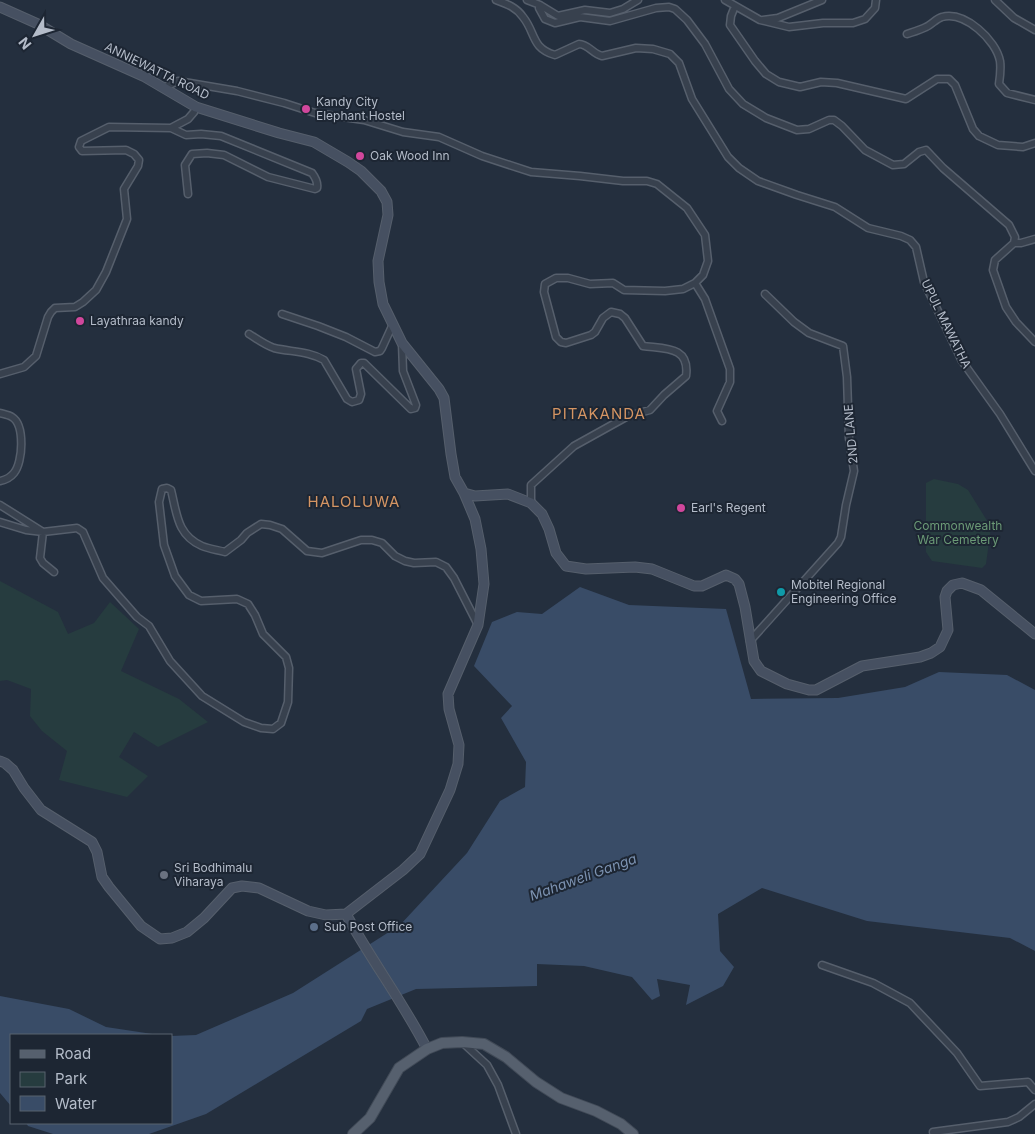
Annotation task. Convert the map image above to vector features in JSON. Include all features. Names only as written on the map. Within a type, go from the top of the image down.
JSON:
[{"type":"main road","points":[[353,1134],[370,1118],[399,1068],[427,1049],[442,1043],[462,1042],[484,1044],[506,1057],[536,1082],[561,1098],[596,1111],[621,1124],[633,1134]]},
{"type":"street","name":"UPUL MAWATHA","points":[[496,0],[516,8],[524,18],[536,42],[545,52],[555,55],[583,44],[597,55],[602,56],[636,48],[653,48],[670,54],[679,63],[692,100],[728,157],[739,168],[758,181],[835,207],[868,228],[910,240],[916,247],[924,282],[962,361],[1000,414],[1035,471]]},
{"type":"street","points":[[527,0],[540,5],[558,16],[585,10],[610,13],[623,9],[638,0]]},
{"type":"street","points":[[725,0],[760,20],[789,27],[853,22],[865,19],[875,8],[876,0]]},
{"type":"street","points":[[760,20],[778,18],[822,0]]},
{"type":"street","points":[[995,0],[1014,18],[1035,30]]},
{"type":"street","points":[[540,5],[539,8],[545,19],[555,23],[580,17],[610,21],[656,8],[675,8],[687,20],[705,44],[729,89],[742,104],[766,118],[796,130],[810,129],[829,120],[834,120],[865,150],[893,165],[904,164],[920,152],[926,150],[942,168],[1009,225],[1015,237],[1014,244]]},
{"type":"street","points":[[735,6],[730,25],[766,74],[779,82],[800,87],[821,82],[837,83],[906,99],[937,79],[949,79],[955,85],[973,130],[979,136],[998,145],[1023,147],[1033,145]]},
{"type":"street","name":"ANNIEWATTA ROAD","points":[[0,7],[38,24],[71,44],[145,77],[196,107],[314,142],[361,171],[381,191],[387,202],[388,215],[378,261],[378,282],[383,304],[402,343],[444,398],[450,454],[455,477],[475,519],[481,549],[484,584],[478,625],[448,694],[459,745],[458,764],[450,790],[420,854],[403,870],[346,914]]},
{"type":"street","points":[[907,34],[925,28],[942,17],[956,17],[965,20],[980,30],[994,44],[1000,61],[1000,84],[1007,92],[1035,100]]},
{"type":"street","points":[[163,88],[178,81],[237,91],[315,113],[364,120],[403,132],[439,137],[482,156],[531,172],[623,181],[647,181],[657,184],[687,208],[705,235],[708,261],[703,275],[695,283],[683,289],[665,291],[624,290],[613,283],[590,284],[568,278],[556,278],[544,284],[544,292],[556,337],[561,342],[566,343],[591,335],[596,332],[603,318],[611,312],[620,314],[625,318],[643,346],[676,351],[683,356],[687,369],[686,376],[664,394],[650,410],[628,416],[574,446],[531,485],[531,503]]},
{"type":"street","points":[[171,128],[188,119],[196,107]]},
{"type":"street","points":[[0,374],[24,368],[36,356],[48,317],[55,308],[74,307],[83,302],[96,290],[106,272],[127,219],[124,190],[138,166],[139,160],[134,154],[126,150],[82,151],[79,147],[81,141],[109,126],[171,128],[186,135],[222,136],[312,173],[318,186],[315,189],[268,177],[224,155],[199,153],[192,154],[185,165],[188,194]]},
{"type":"street","points":[[1035,239],[1014,244],[995,260],[992,270],[1006,307],[1016,322],[1035,342]]},
{"type":"street","points":[[695,283],[705,299],[730,369],[730,382],[717,411],[722,421]]},
{"type":"street","name":"2ND LANE","points":[[750,641],[838,543],[854,471],[849,438],[843,346],[809,333],[794,322],[765,294]]},
{"type":"street","points":[[282,314],[336,334],[375,352],[380,351],[382,348],[393,324]]},
{"type":"street","points":[[249,334],[273,348],[302,352],[320,357],[324,360],[347,399],[352,402],[359,400],[361,394],[356,369],[361,363],[364,363],[411,409],[415,408],[416,405],[403,371],[402,343]]},
{"type":"street","points":[[0,413],[11,416],[16,421],[22,444],[20,460],[15,472],[6,480],[0,481]]},
{"type":"street","points":[[0,522],[26,530],[43,532],[77,528],[83,532],[103,578],[137,617],[149,626],[170,661],[187,681],[202,696],[244,722],[261,728],[273,729],[281,723],[288,702],[289,668],[286,657],[263,634],[248,604],[237,599],[201,601],[189,595],[175,576],[164,545],[159,502],[162,489],[171,490],[180,526],[185,535],[202,546],[225,552],[261,524],[270,524],[282,530],[307,551],[322,553],[361,540],[372,540],[382,543],[394,556],[404,561],[414,563],[436,562],[446,567],[454,578],[478,625]]},
{"type":"street","points":[[464,493],[476,496],[508,494],[531,503],[542,514],[549,529],[556,554],[566,566],[586,569],[635,567],[652,569],[694,586],[702,586],[726,575],[735,579],[739,584],[745,607],[754,661],[760,671],[787,684],[809,690],[816,690],[862,666],[920,657],[940,647],[948,630],[945,597],[947,591],[953,585],[962,583],[981,590],[1035,634]]},
{"type":"street","points":[[0,505],[43,532]]},
{"type":"street","points":[[43,532],[40,558],[54,572]]},
{"type":"street","points":[[0,761],[14,770],[24,788],[41,810],[92,842],[97,852],[102,877],[108,887],[141,926],[160,939],[172,938],[187,932],[204,918],[232,888],[242,886],[259,888],[308,911],[326,915],[346,914],[412,1021],[427,1049]]},
{"type":"street","points":[[822,965],[873,982],[910,1003],[957,1053],[980,1086],[1028,1082],[1035,1090]]},
{"type":"street","points":[[462,1042],[487,1065],[498,1085],[516,1134]]},
{"type":"street","points":[[933,1132],[1008,1122],[1035,1104]]},
{"type":"green space","name":"Commonwealth War Cemetery","points":[[934,479],[958,484],[968,490],[991,527],[986,564],[982,568],[932,561],[926,552],[926,483]]},
{"type":"green space","points":[[0,581],[58,612],[68,634],[94,623],[110,602],[139,629],[121,671],[179,699],[208,722],[158,747],[134,732],[119,757],[148,776],[127,797],[59,780],[67,751],[42,731],[30,716],[31,689],[7,680],[0,681]]},
{"type":"water","name":"Mahaweli Ganga","points":[[580,587],[629,605],[726,609],[751,699],[838,698],[905,687],[939,672],[1007,675],[1035,690],[1035,951],[1010,938],[867,921],[762,888],[718,914],[720,951],[734,967],[723,986],[686,1005],[690,985],[657,979],[660,996],[652,1000],[632,977],[584,966],[537,964],[537,986],[416,989],[367,1009],[361,1021],[206,1114],[149,1134],[53,1134],[28,1126],[27,1124],[172,1124],[172,1036],[196,1035],[293,993],[400,925],[467,853],[500,801],[525,787],[526,762],[501,718],[512,706],[474,666],[492,622],[517,612],[542,614]]},
{"type":"water","points":[[0,996],[69,1009],[106,1027],[152,1034],[10,1034],[10,1105],[0,1093]]},
{"type":"place","name":"Kandy City Elephant Hostel","points":[[306,109]]},
{"type":"place","name":"Oak Wood Inn","points":[[360,156]]},
{"type":"place","name":"Layathraa kandy","points":[[80,321]]},
{"type":"place","name":"Earl's Regent","points":[[681,508]]},
{"type":"place","name":"Mobitel Regional Engineering Office","points":[[781,592]]},
{"type":"place","name":"Sri Bodhimalu Viharaya","points":[[164,875]]},
{"type":"place","name":"Sub Post Office","points":[[314,927]]},
{"type":"district","name":"PITAKANDA","points":[[599,414]]},
{"type":"district","name":"HALOLUWA","points":[[354,502]]}]
